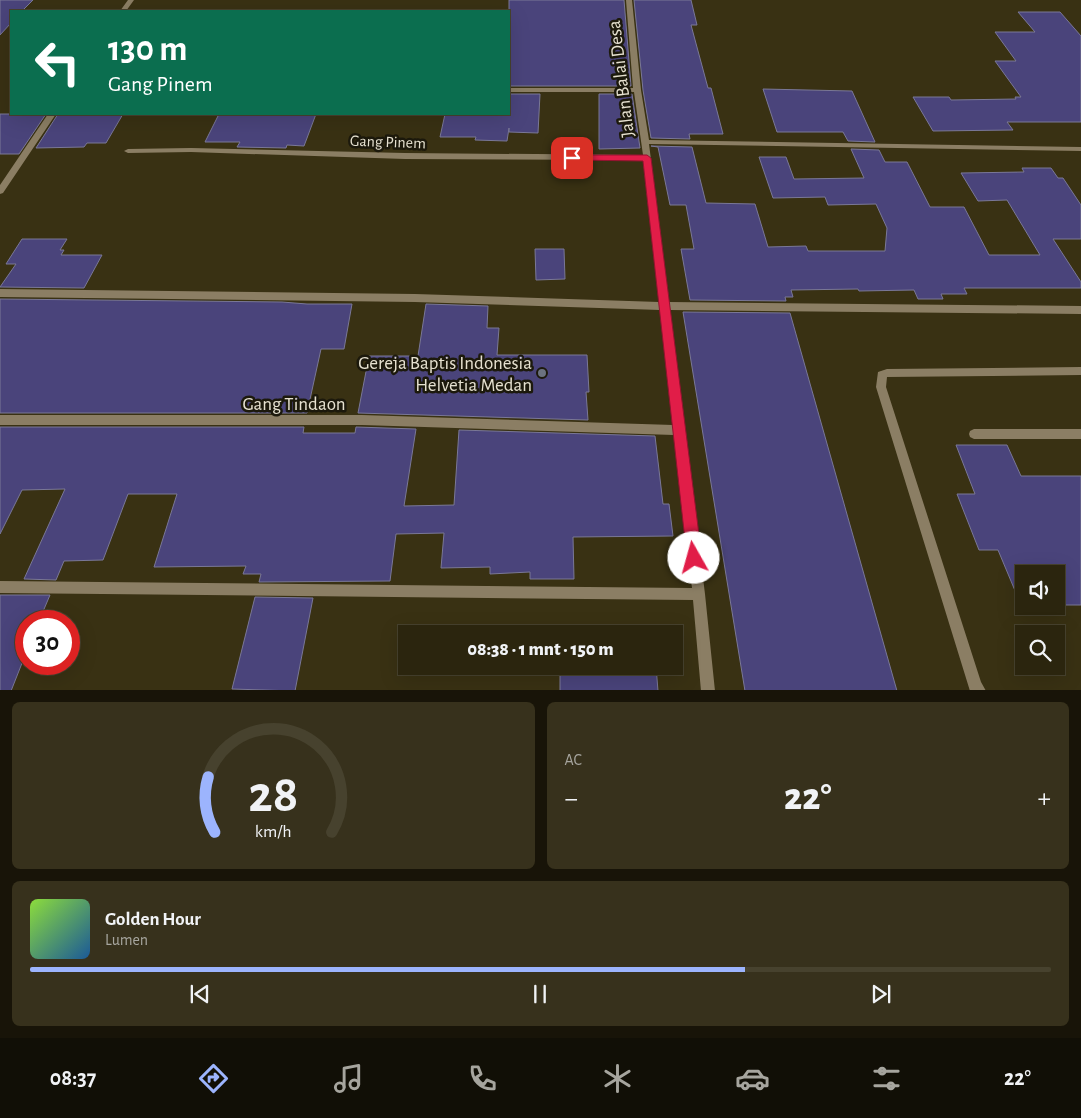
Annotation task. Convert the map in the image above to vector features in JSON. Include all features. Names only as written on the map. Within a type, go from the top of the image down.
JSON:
[{"type":"street","points":[[124,10],[132,0]]},
{"type":"street","name":"Jalan Balai Desa","points":[[629,0],[637,90],[665,306],[678,430],[699,594],[708,690]]},
{"type":"street","points":[[510,90],[637,90]]},
{"type":"street","points":[[0,191],[51,115]]},
{"type":"street","points":[[645,142],[1081,149]]},
{"type":"street","name":"Gang Pinem","points":[[128,151],[200,150],[405,156],[647,158]]},
{"type":"street","points":[[0,292],[415,298],[665,306],[1081,310]]},
{"type":"street","points":[[979,690],[975,686],[881,387],[882,375],[887,373],[1081,371]]},
{"type":"street","name":"Gang Tindaon","points":[[0,420],[362,420],[678,430]]},
{"type":"street","points":[[974,434],[1081,434]]},
{"type":"street","points":[[0,587],[699,594]]},
{"type":"building","points":[[0,0],[33,0],[23,10],[10,10],[10,24],[0,35]]},
{"type":"building","points":[[509,0],[624,0],[631,86],[510,86]]},
{"type":"building","points":[[634,0],[691,0],[697,25],[691,25],[723,134],[689,134],[690,139],[651,138],[643,90]]},
{"type":"building","points":[[1018,12],[1060,12],[1081,36],[1081,122],[1007,122],[1013,130],[933,131],[913,97],[949,97],[951,100],[1016,99],[1015,97],[1021,97],[995,61],[1016,61],[995,32],[1035,32]]},
{"type":"building","points":[[763,89],[852,91],[875,142],[848,141],[843,132],[777,132]]},
{"type":"building","points":[[510,94],[540,94],[538,133],[509,132],[509,128],[507,141],[475,140],[476,137],[440,137],[445,115],[510,115]]},
{"type":"building","points":[[599,94],[632,94],[640,148],[599,149]]},
{"type":"building","points":[[0,114],[45,115],[19,154],[0,154]]},
{"type":"building","points":[[57,115],[122,115],[106,143],[87,143],[84,147],[36,148]]},
{"type":"building","points":[[218,115],[316,115],[304,146],[287,145],[286,148],[237,147],[240,142],[205,142]]},
{"type":"building","points":[[651,146],[692,147],[706,203],[755,204],[768,247],[806,246],[808,251],[885,251],[887,228],[876,204],[828,205],[825,197],[773,198],[759,157],[786,157],[794,179],[864,178],[851,149],[879,150],[885,162],[907,162],[930,207],[964,207],[989,255],[1040,255],[1007,200],[978,201],[961,173],[1024,172],[1022,168],[1051,168],[1058,178],[1063,178],[1081,205],[1081,239],[1053,239],[1081,282],[1081,288],[964,288],[967,294],[941,294],[943,299],[918,299],[914,290],[791,290],[793,297],[785,297],[786,301],[690,300],[681,249],[694,249],[686,205],[670,205],[658,147]]},
{"type":"building","points":[[22,239],[67,239],[60,250],[64,250],[61,255],[102,255],[84,288],[0,287],[16,264],[6,264]]},
{"type":"building","points":[[535,249],[564,249],[565,279],[536,280]]},
{"type":"building","points":[[0,299],[352,304],[344,349],[321,349],[307,413],[0,413]]},
{"type":"building","points":[[426,304],[488,306],[487,328],[499,328],[497,355],[587,355],[589,392],[586,392],[588,420],[358,413],[369,356],[418,356]]},
{"type":"building","points":[[683,312],[790,313],[897,690],[745,690]]},
{"type":"building","points":[[0,427],[304,427],[303,433],[355,433],[356,427],[416,429],[404,506],[454,505],[459,430],[655,436],[663,504],[669,504],[673,536],[573,537],[574,579],[530,579],[530,572],[490,574],[490,567],[441,568],[444,533],[396,534],[390,581],[259,582],[261,574],[243,574],[246,566],[154,567],[177,494],[128,494],[103,560],[64,561],[56,580],[24,579],[65,489],[22,490],[0,534]]},
{"type":"building","points":[[956,445],[1007,445],[1021,476],[1081,476],[1081,605],[1065,605],[1065,565],[1015,565],[1015,591],[998,550],[979,550],[957,494],[975,494]]},
{"type":"building","points":[[0,595],[50,595],[44,610],[15,610],[15,675],[17,675],[11,690],[0,690]]},
{"type":"building","points":[[255,597],[313,598],[295,690],[232,689]]},
{"type":"building","points":[[560,675],[657,675],[658,690],[560,690]]},
{"type":"place","name":"Gereja Baptis Indonesia Helvetia Medan","points":[[542,373]]},
{"type":"route","points":[[572,158],[647,158],[694,558]]}]
